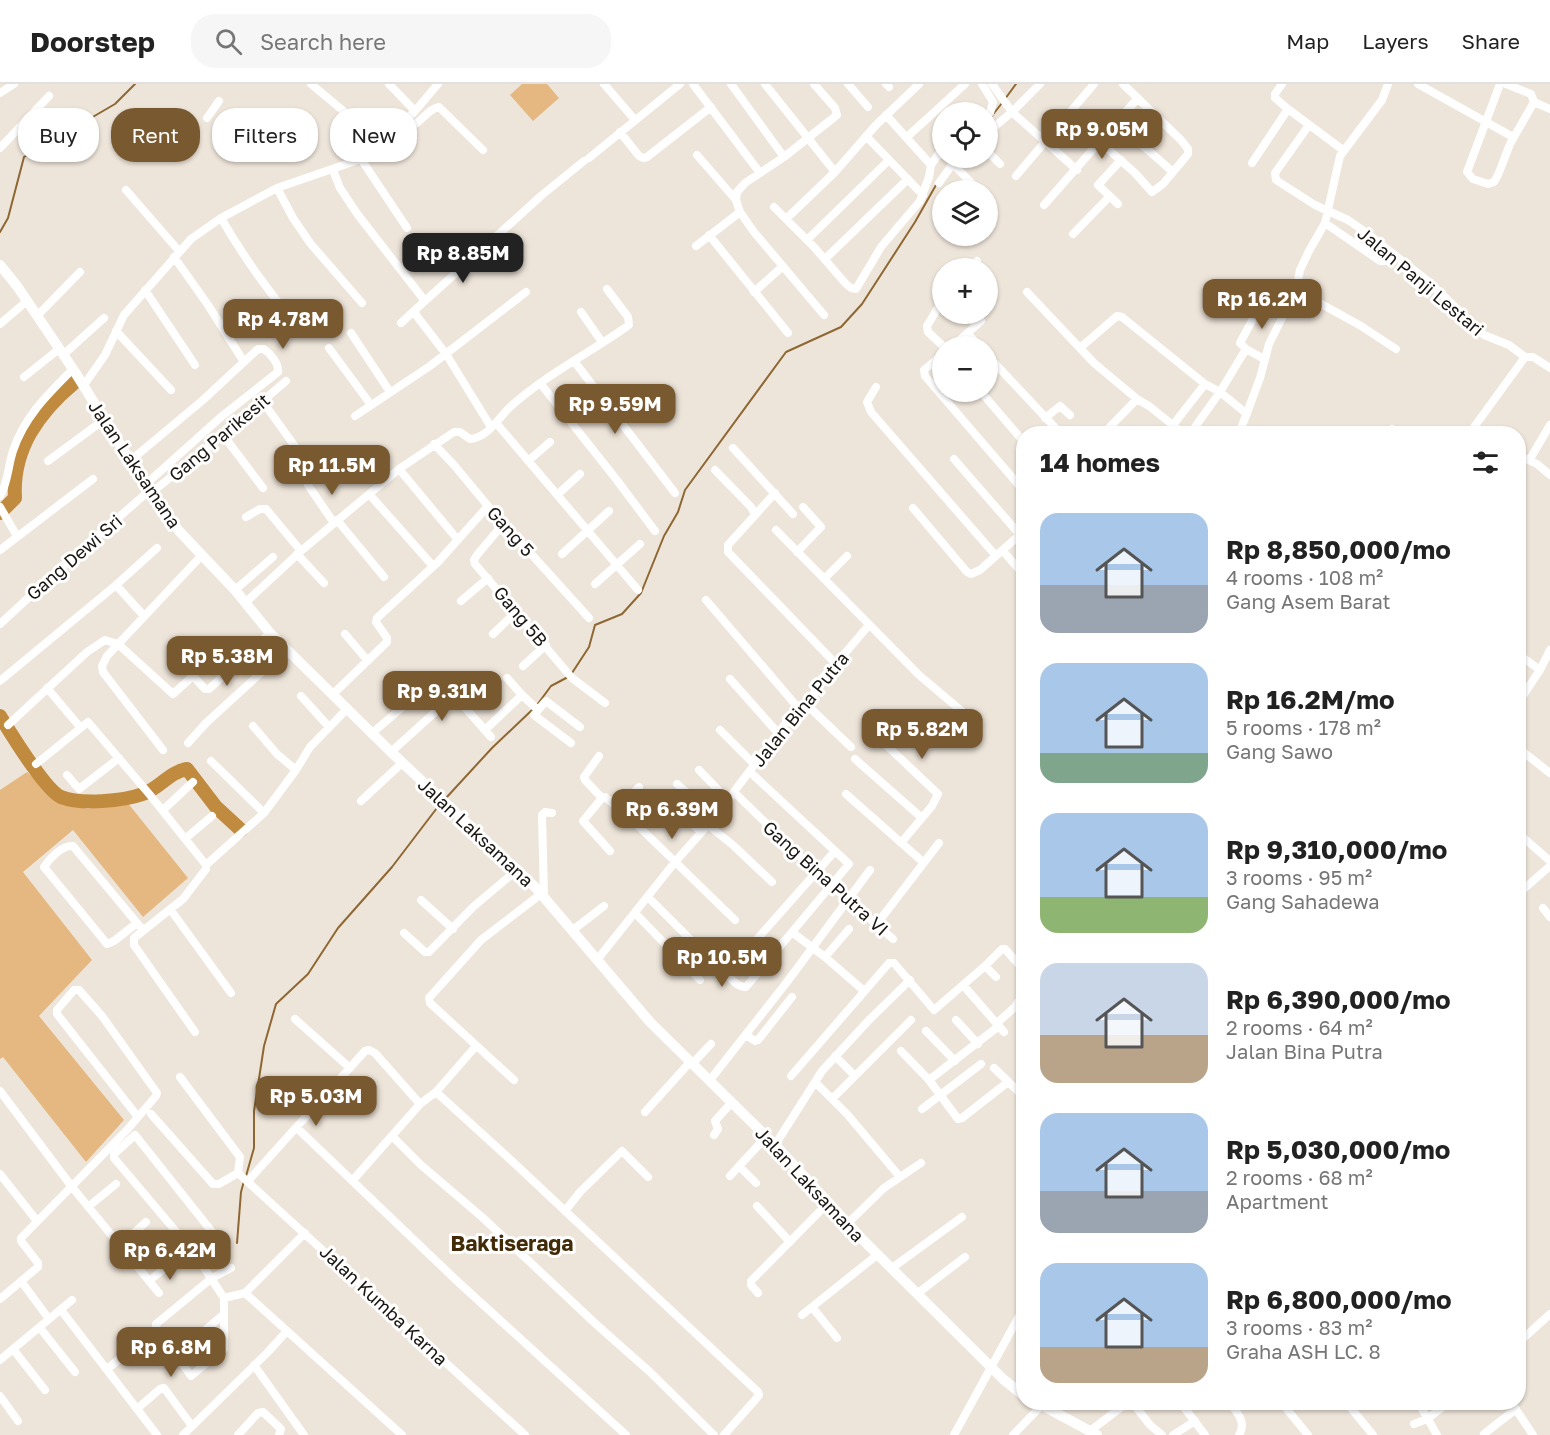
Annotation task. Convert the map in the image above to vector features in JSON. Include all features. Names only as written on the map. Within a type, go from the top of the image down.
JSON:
[{"type":"main road","name":"Jalan Laksamana","points":[[0,265],[84,385],[130,461],[179,531],[235,590],[270,633],[346,710],[542,895],[650,1022],[775,1145],[877,1255],[1016,1390]]},
{"type":"main road","points":[[1062,1410],[1094,1433]]},
{"type":"street","points":[[0,93],[14,84]]},
{"type":"street","points":[[311,84],[341,108]]},
{"type":"street","points":[[389,84],[411,108]]},
{"type":"street","points":[[417,108],[438,84]]},
{"type":"street","points":[[604,84],[635,120]]},
{"type":"street","points":[[401,323],[542,195],[680,84]]},
{"type":"street","points":[[693,84],[760,173]]},
{"type":"street","points":[[731,84],[784,157]]},
{"type":"street","points":[[765,84],[835,172]]},
{"type":"street","points":[[736,200],[740,188],[808,139],[837,113],[814,84]]},
{"type":"street","points":[[848,84],[868,107]]},
{"type":"street","points":[[786,219],[835,172],[886,115],[919,84]]},
{"type":"street","points":[[907,137],[965,84]]},
{"type":"street","points":[[982,84],[993,102]]},
{"type":"street","points":[[992,84],[1010,109],[1077,170]]},
{"type":"street","points":[[998,122],[1040,84]]},
{"type":"street","points":[[1016,176],[1094,84]]},
{"type":"street","points":[[1100,142],[1152,192],[1159,188],[1188,154],[1188,149],[1123,84]]},
{"type":"street","points":[[1282,84],[1275,97],[1288,110],[1343,150]]},
{"type":"street","points":[[1242,426],[1269,344],[1296,290],[1300,270],[1309,250],[1325,223],[1343,150],[1378,106],[1388,84]]},
{"type":"street","points":[[1418,84],[1486,124],[1513,137]]},
{"type":"street","points":[[1500,84],[1467,172],[1473,178],[1488,184],[1494,182],[1513,137],[1534,102]]},
{"type":"street","points":[[1506,84],[1531,94],[1534,102],[1550,109]]},
{"type":"street","points":[[0,148],[49,96]]},
{"type":"street","points":[[1044,205],[1138,98]]},
{"type":"street","points":[[207,118],[219,101]]},
{"type":"street","points":[[417,123],[432,108],[440,107],[483,150]]},
{"type":"street","points":[[620,132],[639,156],[647,157],[711,107]]},
{"type":"street","points":[[1252,163],[1288,110]]},
{"type":"street","points":[[774,207],[846,284],[856,289],[881,247],[920,201],[931,165],[886,115]]},
{"type":"street","points":[[1118,123],[1173,172]]},
{"type":"street","name":"Jalan Panji Lestari","points":[[1308,125],[1275,173],[1275,178],[1303,198],[1355,225],[1429,282],[1484,334],[1509,345],[1525,357],[1533,357],[1550,368]]},
{"type":"street","points":[[866,136],[923,195]]},
{"type":"street","points":[[697,155],[736,200],[740,212],[754,232],[824,315]]},
{"type":"street","points":[[807,240],[889,160]]},
{"type":"street","points":[[1118,204],[1098,185],[1121,160]]},
{"type":"street","points":[[84,385],[105,354],[124,315],[176,254],[205,228],[277,188],[353,162]]},
{"type":"street","points":[[363,162],[407,228]]},
{"type":"street","points":[[960,168],[970,180]]},
{"type":"street","points":[[333,170],[340,188],[358,215],[425,301]]},
{"type":"street","points":[[825,259],[908,179]]},
{"type":"street","points":[[277,188],[310,243],[362,303]]},
{"type":"street","points":[[126,190],[176,254],[244,362]]},
{"type":"street","points":[[1073,234],[1110,196]]},
{"type":"street","points":[[696,246],[740,212]]},
{"type":"street","points":[[221,218],[268,292],[301,331]]},
{"type":"street","points":[[1325,223],[1380,261],[1387,261],[1392,253]]},
{"type":"street","points":[[709,236],[788,333]]},
{"type":"street","points":[[754,292],[783,266]]},
{"type":"street","points":[[37,316],[80,272]]},
{"type":"street","points":[[245,603],[299,553],[399,469],[454,432],[460,432],[474,439],[494,425],[508,409],[540,384],[630,323],[607,289]]},
{"type":"street","points":[[145,290],[195,365]]},
{"type":"street","points":[[1296,290],[1396,349]]},
{"type":"street","points":[[355,416],[446,354],[526,292]]},
{"type":"street","points":[[1027,292],[1094,363],[1173,425],[1205,384]]},
{"type":"street","points":[[1263,300],[1240,343],[1264,359]]},
{"type":"street","points":[[0,324],[27,301]]},
{"type":"street","points":[[415,310],[494,425],[528,461],[638,590]]},
{"type":"street","points":[[582,312],[603,342]]},
{"type":"street","points":[[1080,348],[1103,326],[1119,316],[1247,414]]},
{"type":"street","points":[[24,377],[61,352],[104,318]]},
{"type":"street","points":[[932,318],[927,326],[928,332],[932,336]]},
{"type":"street","points":[[965,336],[978,324]]},
{"type":"street","points":[[116,331],[171,390]]},
{"type":"street","points":[[351,333],[390,392]]},
{"type":"street","points":[[130,461],[258,350],[263,348],[273,359],[278,372],[221,417],[149,490]]},
{"type":"street","points":[[329,348],[371,405]]},
{"type":"street","points":[[1196,426],[1246,349]]},
{"type":"street","points":[[1475,426],[1525,357]]},
{"type":"street","points":[[574,361],[675,493]]},
{"type":"street","points":[[932,364],[924,370],[925,376],[932,384]]},
{"type":"street","points":[[998,367],[1053,426]]},
{"type":"street","points":[[0,496],[6,483],[14,449],[30,417],[36,407],[73,369]]},
{"type":"street","name":"Gang Parikesit","points":[[149,490],[223,435],[286,381]]},
{"type":"street","points":[[540,384],[656,531]]},
{"type":"street","points":[[876,387],[867,402],[871,412],[1016,568]]},
{"type":"street","points":[[1110,426],[1137,399]]},
{"type":"street","points":[[263,402],[312,470]]},
{"type":"street","points":[[947,402],[1016,482]]},
{"type":"street","points":[[990,402],[1016,433]]},
{"type":"street","points":[[1045,418],[1060,406],[1070,415]]},
{"type":"street","points":[[48,461],[105,420]]},
{"type":"street","points":[[1530,459],[1550,425]]},
{"type":"street","points":[[223,435],[263,488]]},
{"type":"street","points":[[528,461],[550,442]]},
{"type":"street","name":"Gang 5","points":[[434,444],[589,618]]},
{"type":"street","points":[[733,448],[794,514]]},
{"type":"street","points":[[1526,458],[1550,475]]},
{"type":"street","points":[[954,459],[1016,527]]},
{"type":"street","points":[[399,469],[458,540]]},
{"type":"street","points":[[715,470],[755,514]]},
{"type":"street","points":[[557,495],[580,474]]},
{"type":"street","points":[[0,550],[93,478]]},
{"type":"street","points":[[308,484],[336,522],[384,577]]},
{"type":"street","name":"Gang Dewi Sri","points":[[0,624],[149,490]]},
{"type":"street","points":[[775,493],[728,545],[728,552],[836,664]]},
{"type":"street","points":[[369,494],[433,566]]},
{"type":"street","points":[[332,695],[385,645],[387,640],[376,621],[377,618],[433,566],[488,506]]},
{"type":"street","points":[[797,552],[821,527],[803,507]]},
{"type":"street","points":[[913,508],[967,572],[975,573],[1016,539]]},
{"type":"street","points":[[246,517],[260,509],[266,509],[324,583]]},
{"type":"street","points":[[2,511],[17,536]]},
{"type":"street","points":[[562,554],[609,511]]},
{"type":"street","name":"Gang 5B","points":[[504,523],[474,560],[570,675],[605,703]]},
{"type":"street","points":[[776,530],[868,626],[919,675],[977,724]]},
{"type":"street","points":[[595,584],[640,544]]},
{"type":"street","points":[[0,681],[157,548]]},
{"type":"street","points":[[163,750],[103,672],[102,666],[107,656],[202,555]]},
{"type":"street","points":[[825,579],[847,556]]},
{"type":"street","points":[[235,590],[273,557]]},
{"type":"street","points":[[461,601],[488,578]]},
{"type":"street","points":[[116,585],[144,616]]},
{"type":"street","points":[[706,600],[803,707],[851,747]]},
{"type":"street","points":[[493,633],[517,611]]},
{"type":"street","name":"Jalan Bina Putra","points":[[597,960],[675,862],[715,817],[778,733],[814,694],[818,682],[868,626]]},
{"type":"street","points":[[9,724],[101,642],[108,640],[118,644],[173,694],[193,676],[205,689],[209,689],[270,633]]},
{"type":"street","points":[[345,634],[368,661]]},
{"type":"street","points":[[523,666],[546,645]]},
{"type":"street","points":[[188,743],[206,723],[286,650]]},
{"type":"street","points":[[1526,691],[1550,650]]},
{"type":"street","points":[[1526,660],[1540,670]]},
{"type":"street","points":[[507,678],[537,710]]},
{"type":"street","points":[[730,679],[778,733]]},
{"type":"street","points":[[371,734],[432,682],[448,699]]},
{"type":"street","points":[[47,688],[80,727]]},
{"type":"street","points":[[391,752],[452,695],[488,734],[522,695]]},
{"type":"street","points":[[301,696],[329,727]]},
{"type":"street","points":[[571,743],[534,715],[546,701],[580,727]]},
{"type":"street","points":[[206,865],[264,813],[310,747],[346,710]]},
{"type":"street","points":[[36,764],[88,722],[163,810],[206,865],[207,869],[183,899],[140,927],[107,944],[44,867],[66,846],[73,846],[140,927]]},
{"type":"street","points":[[253,726],[296,770]]},
{"type":"street","points":[[720,730],[752,768],[835,850],[849,864],[746,987],[739,986],[728,972],[835,850]]},
{"type":"street","points":[[883,742],[938,794],[901,843]]},
{"type":"street","points":[[1526,754],[1550,773]]},
{"type":"street","points":[[599,756],[584,777],[602,798],[605,797],[619,809],[735,920]]},
{"type":"street","points":[[67,775],[79,789],[119,758]]},
{"type":"street","points":[[855,759],[922,818]]},
{"type":"street","points":[[212,761],[264,813]]},
{"type":"street","points":[[361,801],[402,763]]},
{"type":"street","points":[[699,770],[728,800]]},
{"type":"street","points":[[163,810],[193,782]]},
{"type":"street","points":[[677,784],[715,817]]},
{"type":"street","points":[[619,809],[639,787]]},
{"type":"street","name":"Gang Bina Putra VI","points":[[734,792],[831,886],[893,939]]},
{"type":"street","points":[[846,794],[923,862]]},
{"type":"street","points":[[602,798],[583,822],[610,851]]},
{"type":"street","points":[[671,803],[701,832]]},
{"type":"street","points":[[514,1080],[430,1003],[429,996],[481,940],[542,895],[542,815],[545,812],[552,813]]},
{"type":"street","points":[[186,838],[212,816]]},
{"type":"street","points":[[708,825],[772,882]]},
{"type":"street","points":[[1526,840],[1550,863],[1526,886]]},
{"type":"street","points":[[876,925],[939,843]]},
{"type":"street","points":[[404,933],[428,953],[473,907],[517,870]]},
{"type":"street","points":[[710,1080],[870,870]]},
{"type":"street","points":[[648,897],[707,956]]},
{"type":"street","points":[[421,900],[453,929]]},
{"type":"street","points":[[573,930],[604,906]]},
{"type":"street","points":[[1544,908],[1550,917]]},
{"type":"street","points":[[170,909],[231,993]]},
{"type":"street","points":[[635,913],[700,980]]},
{"type":"street","points":[[140,927],[134,938],[134,945],[195,1032]]},
{"type":"street","points":[[825,957],[849,929]]},
{"type":"street","points":[[792,933],[825,957],[863,990]]},
{"type":"street","points":[[791,1076],[863,990],[891,963],[894,963],[910,980],[934,1011],[1004,948],[1016,961]]},
{"type":"street","points":[[985,966],[996,977]]},
{"type":"street","points":[[775,1145],[814,1082],[835,1056],[910,980]]},
{"type":"street","points":[[963,985],[1000,1027]]},
{"type":"street","points":[[0,1299],[38,1267],[38,1263],[20,1239],[72,1187],[138,1117],[156,1096],[157,1089],[102,1016],[80,990],[74,990],[57,1010],[57,1014],[138,1117]]},
{"type":"street","points":[[746,1035],[755,1041],[758,1040],[792,997]]},
{"type":"street","points":[[929,1080],[1000,1027],[1016,1005]]},
{"type":"street","points":[[294,1019],[350,1068]]},
{"type":"street","points":[[832,1099],[911,1020]]},
{"type":"street","points":[[956,1020],[978,1044]]},
{"type":"street","points":[[926,1031],[955,1061]]},
{"type":"street","points":[[645,1112],[711,1044]]},
{"type":"street","points":[[353,1180],[420,1104],[436,1092],[476,1046]]},
{"type":"street","points":[[151,1114],[213,1184],[219,1184],[244,1178],[297,1128],[362,1053],[372,1051],[420,1104]]},
{"type":"street","points":[[901,1051],[929,1080],[959,1119],[1008,1082]]},
{"type":"street","points":[[835,1056],[854,1075]]},
{"type":"street","points":[[922,1109],[981,1064]]},
{"type":"street","points":[[994,1068],[1016,1089]]},
{"type":"street","points":[[180,1077],[240,1157],[244,1178]]},
{"type":"street","points":[[814,1082],[847,1114],[900,1177]]},
{"type":"street","points":[[0,1091],[72,1187],[159,1293]]},
{"type":"street","points":[[436,1092],[758,1392],[759,1395],[724,1435]]},
{"type":"street","points":[[714,1136],[718,1129],[715,1121],[732,1102]]},
{"type":"street","points":[[297,1128],[456,1280],[626,1435]]},
{"type":"street","points":[[195,1254],[213,1237],[213,1233],[137,1136],[132,1137],[114,1155],[195,1254],[212,1278],[224,1298],[222,1351],[191,1376],[156,1324],[212,1278],[231,1269]]},
{"type":"street","points":[[392,1136],[421,1165],[482,1217],[650,1372],[714,1435]]},
{"type":"street","points":[[730,1176],[766,1137]]},
{"type":"street","points":[[565,1211],[620,1152],[624,1151],[648,1177]]},
{"type":"street","points":[[848,1224],[884,1188],[921,1163]]},
{"type":"street","points":[[739,1166],[756,1183]]},
{"type":"street","points":[[0,1173],[38,1221]]},
{"type":"street","name":"Jalan Kumba Karna","points":[[244,1178],[525,1435]]},
{"type":"street","points":[[88,1207],[116,1184]]},
{"type":"street","points":[[758,1293],[751,1285],[751,1281],[828,1203]]},
{"type":"street","points":[[757,1206],[790,1242]]},
{"type":"street","points":[[892,1268],[962,1217]]},
{"type":"street","points":[[120,1246],[146,1222]]},
{"type":"street","points":[[224,1298],[245,1293],[305,1233]]},
{"type":"street","points":[[802,1315],[877,1255]]},
{"type":"street","points":[[918,1293],[965,1257]]},
{"type":"street","points":[[149,1281],[175,1260]]},
{"type":"street","points":[[21,1281],[49,1319]]},
{"type":"street","points":[[245,1293],[402,1435]]},
{"type":"street","points":[[0,1360],[72,1300]]},
{"type":"street","points":[[812,1307],[837,1338]]},
{"type":"street","points":[[61,1310],[157,1435]]},
{"type":"street","points":[[176,1355],[224,1314]]},
{"type":"street","points":[[1526,1336],[1550,1314]]},
{"type":"street","points":[[954,1435],[1016,1322]]},
{"type":"street","points":[[40,1328],[75,1372]]},
{"type":"street","points":[[183,1435],[287,1331]]},
{"type":"street","points":[[107,1369],[144,1340]]},
{"type":"street","points":[[13,1349],[45,1390]]},
{"type":"street","points":[[254,1365],[304,1435]]},
{"type":"street","points":[[138,1408],[160,1389],[164,1389],[192,1426]]},
{"type":"street","points":[[0,1396],[18,1421]]},
{"type":"street","points":[[1013,1435],[1034,1410]]},
{"type":"street","points":[[1094,1433],[1119,1410]]},
{"type":"street","points":[[1138,1410],[1150,1425],[1162,1435]]},
{"type":"street","points":[[1186,1410],[1205,1435]]},
{"type":"street","points":[[1237,1410],[1243,1425],[1239,1435]]},
{"type":"street","points":[[1288,1410],[1308,1435]]},
{"type":"street","points":[[1353,1410],[1373,1435]]},
{"type":"street","points":[[1422,1410],[1437,1435]]},
{"type":"street","points":[[1414,1424],[1427,1419],[1439,1410]]},
{"type":"street","points":[[1484,1434],[1510,1410]]},
{"type":"street","points":[[1517,1410],[1533,1435]]},
{"type":"street","points":[[238,1435],[261,1412],[281,1429],[279,1435]]},
{"type":"street","points":[[1173,1435],[1195,1421]]},
{"type":"shaded area","points":[[522,84],[547,84],[559,98],[533,121],[510,95]]},
{"type":"shaded area","points":[[27,772],[55,799],[88,809],[127,802],[188,878],[143,917],[73,830],[23,872],[92,960],[39,1016],[124,1120],[86,1162],[3,1057],[0,1059],[0,790]]},
{"type":"waterway","points":[[0,232],[8,218],[24,157],[115,104],[135,84]]},
{"type":"waterway","points":[[1005,99],[1016,84]]},
{"type":"waterway","points":[[998,108],[1002,103]]},
{"type":"waterway","points":[[572,673],[589,647],[595,625],[622,614],[641,593],[664,536],[678,512],[685,490],[786,352],[841,327],[862,304],[932,192]]},
{"type":"waterway","points":[[0,513],[15,498],[18,463],[30,433],[50,406],[75,382]]},
{"type":"waterway","points":[[537,705],[551,686],[568,677]]},
{"type":"waterway","points":[[446,798],[492,748],[532,710]]},
{"type":"waterway","points":[[0,716],[37,773],[61,797],[90,801],[135,796],[149,791],[175,773],[187,769],[216,807],[241,830]]},
{"type":"waterway","points":[[246,1176],[254,1148],[254,1111],[264,1046],[276,1004],[308,974],[338,928],[392,867],[440,804]]},
{"type":"waterway","points":[[237,1243],[244,1181]]},
{"type":"district","name":"Baktiseraga","points":[[512,1243]]}]
